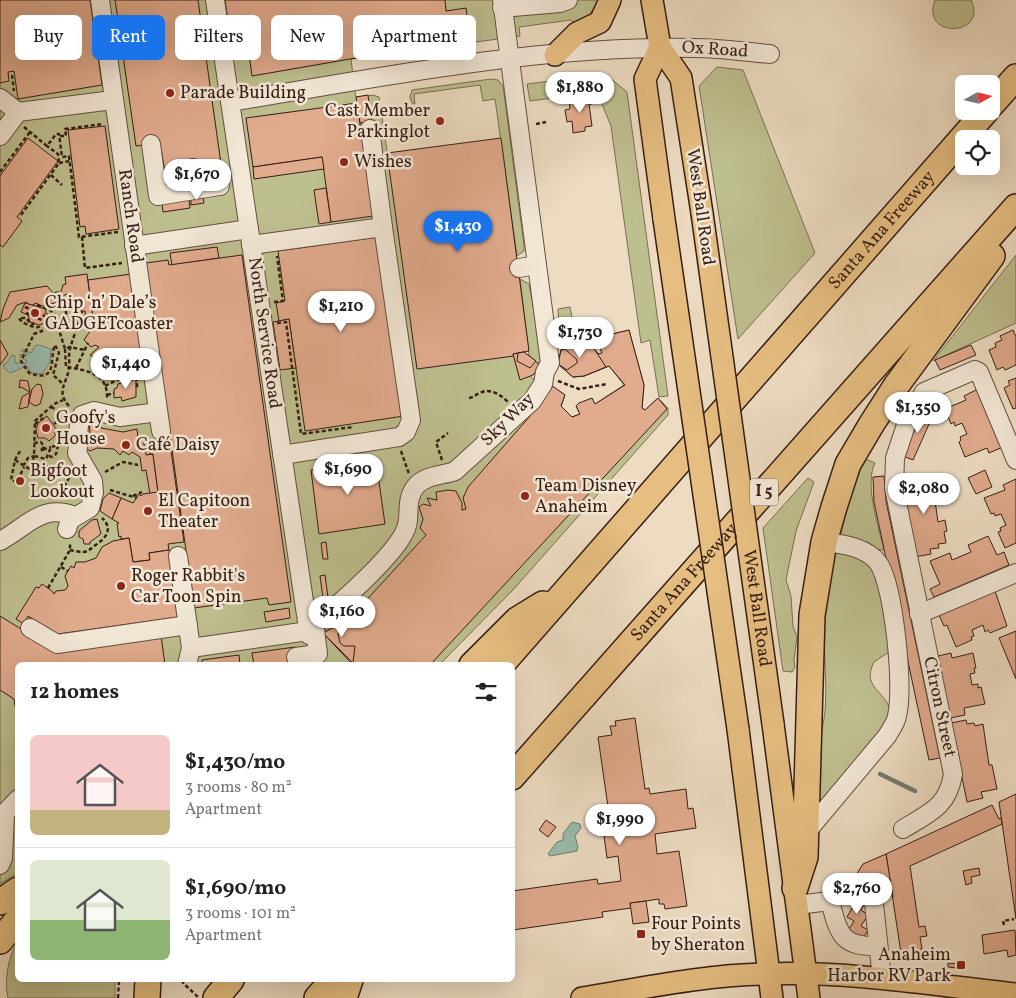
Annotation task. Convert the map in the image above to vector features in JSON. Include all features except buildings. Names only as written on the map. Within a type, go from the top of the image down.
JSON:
[{"type":"highway","points":[[1000,95],[1016,77]]},
{"type":"highway","name":"Santa Ana Freeway","points":[[504,662],[978,120]]},
{"type":"highway","name":"Santa Ana Freeway","points":[[515,774],[1016,207]]},
{"type":"highway","points":[[796,897],[805,857],[812,615],[824,542],[848,464],[896,386],[1016,224]]},
{"type":"highway","points":[[475,662],[517,620],[564,592]]},
{"type":"highway","points":[[0,902],[15,892]]},
{"type":"highway","points":[[0,941],[15,923]]},
{"type":"highway","points":[[147,998],[148,982]]},
{"type":"highway","points":[[216,998],[229,982]]},
{"type":"highway","points":[[317,998],[331,982]]},
{"type":"highway","points":[[344,998],[349,982]]},
{"type":"main road","points":[[554,55],[577,33],[600,22],[610,0]]},
{"type":"main road","name":"West Ball Road","points":[[652,0],[660,47],[681,78],[702,213],[809,998]]},
{"type":"main road","name":"West Ball Road","points":[[660,47],[644,79],[738,729],[772,998]]},
{"type":"main road","points":[[582,998],[739,975],[768,974],[806,974],[882,979],[1016,994]]},
{"type":"street","name":"Ranch Road","points":[[100,0],[114,100],[131,254],[161,431]]},
{"type":"street","name":"North Service Road","points":[[215,0],[308,631],[307,659]]},
{"type":"street","points":[[502,4],[560,3],[568,0]]},
{"type":"street","name":"Sky Way","points":[[417,486],[427,477],[441,476],[455,471],[532,401],[543,384],[544,376],[550,363],[502,4]]},
{"type":"street","name":"Ox Road","points":[[230,102],[278,94],[311,99],[354,81],[381,88],[396,74],[554,55],[660,47],[770,54]]},
{"type":"street","points":[[0,98],[15,116]]},
{"type":"street","points":[[0,136],[15,116],[114,100]]},
{"type":"street","points":[[282,455],[399,437],[406,432],[411,420],[370,129]]},
{"type":"street","points":[[150,144],[158,196],[242,184]]},
{"type":"street","points":[[193,168],[198,178],[206,184],[219,186]]},
{"type":"street","points":[[131,254],[250,237],[275,242],[383,226]]},
{"type":"street","points":[[519,268],[537,265]]},
{"type":"street","name":"Citron Street","points":[[903,829],[929,813],[945,799],[950,791],[953,774],[894,488],[895,458],[906,422],[924,392],[977,370],[1014,449]]},
{"type":"street","points":[[0,541],[32,519],[49,511],[73,516],[90,477],[77,453],[80,440],[79,422],[82,415],[105,403],[120,417],[158,412]]},
{"type":"street","points":[[307,659],[318,654],[314,622],[332,611],[390,553],[405,532],[408,498],[417,486]]},
{"type":"street","points":[[824,542],[844,544],[866,553],[878,563],[885,577],[900,663],[911,708]]},
{"type":"street","points":[[178,556],[188,625],[189,657],[308,631]]},
{"type":"street","points":[[919,614],[1016,573]]},
{"type":"street","points":[[30,628],[57,644],[188,625]]},
{"type":"street","points":[[805,834],[862,767],[894,724],[899,698],[900,663]]},
{"type":"street","points":[[0,865],[3,858],[3,816],[15,802]]},
{"type":"street","points":[[878,946],[860,946],[847,941],[836,924],[830,901],[833,895],[844,886],[856,884],[873,894],[882,979]]},
{"type":"street","points":[[796,897],[830,901]]},
{"type":"path","points":[[15,116],[30,132],[58,154],[59,163]]},
{"type":"path","points":[[536,124],[546,122]]},
{"type":"path","points":[[47,146],[56,134],[66,136],[65,129],[107,123]]},
{"type":"path","points":[[0,172],[30,132]]},
{"type":"path","points":[[60,136],[62,157],[69,156],[70,161],[79,237],[82,237],[85,268],[131,254]]},
{"type":"path","points":[[21,215],[59,163],[70,161]]},
{"type":"path","points":[[50,175],[62,185]]},
{"type":"path","points":[[82,237],[121,231]]},
{"type":"path","points":[[275,242],[283,300],[274,302],[275,309]]},
{"type":"path","points":[[74,301],[66,310],[66,314],[80,320]]},
{"type":"path","points":[[36,305],[50,310],[54,314],[65,349],[65,364],[69,367],[95,374],[105,386],[105,403]]},
{"type":"path","points":[[25,307],[45,316]]},
{"type":"path","points":[[82,311],[70,348],[69,367],[62,383],[64,400],[82,415]]},
{"type":"path","points":[[26,313],[44,321]]},
{"type":"path","points":[[276,316],[278,324],[286,322],[301,434],[359,426]]},
{"type":"path","points":[[34,323],[32,325],[26,318],[19,318],[20,322],[41,329],[40,332],[34,334],[22,359],[24,365],[31,374],[40,376],[50,371],[55,345],[59,353],[53,375],[62,383]]},
{"type":"path","points":[[78,328],[84,330]]},
{"type":"path","points":[[76,369],[88,343]]},
{"type":"path","points":[[65,349],[85,350]]},
{"type":"path","points":[[116,364],[126,376]]},
{"type":"path","points":[[95,374],[98,369]]},
{"type":"path","points":[[110,377],[118,374],[121,378]]},
{"type":"path","points":[[105,386],[126,376],[136,377],[137,388]]},
{"type":"path","points":[[544,376],[579,389],[607,384]]},
{"type":"path","points":[[469,398],[483,392],[500,394],[516,415]]},
{"type":"path","points":[[105,403],[114,393]]},
{"type":"path","points":[[16,461],[24,467],[46,471],[47,466],[32,464],[35,421],[51,407],[64,400]]},
{"type":"path","points":[[16,461],[20,454],[11,480],[17,482],[28,458],[34,456],[46,459],[49,456],[54,457],[63,428],[60,412],[51,407]]},
{"type":"path","points":[[34,426],[45,416]]},
{"type":"path","points":[[54,424],[62,418]]},
{"type":"path","points":[[448,433],[438,439],[437,446],[441,459],[455,471]]},
{"type":"path","points":[[399,437],[404,465],[417,486]]},
{"type":"path","points":[[40,438],[43,448],[62,444]]},
{"type":"path","points":[[34,443],[40,442]]},
{"type":"path","points":[[49,456],[51,447]]},
{"type":"path","points":[[90,477],[123,462],[138,465]]},
{"type":"path","points":[[48,588],[70,550],[73,516],[63,489],[71,473],[90,477],[105,488],[137,498]]},
{"type":"path","points":[[133,496],[142,492]]},
{"type":"path","points":[[70,550],[83,552],[89,550],[105,540],[108,534],[105,521],[73,516]]},
{"type":"path","points":[[61,567],[68,571]]},
{"type":"path","points":[[1004,925],[1003,921],[1014,919]]},
{"type":"path","points":[[118,998],[119,982]]},
{"type":"path","points":[[183,982],[198,998]]},
{"type":"green space","points":[[0,0],[599,0],[586,20],[576,24],[571,20],[519,27],[520,36],[476,42],[476,15],[353,15],[353,59],[351,59],[355,92],[356,97],[373,95],[379,97],[389,164],[514,356],[520,379],[529,375],[560,392],[565,395],[561,407],[572,417],[580,414],[576,406],[579,403],[595,404],[624,385],[609,366],[584,376],[573,377],[567,370],[561,350],[580,337],[599,354],[602,353],[596,338],[629,330],[644,385],[642,408],[645,410],[658,398],[668,408],[668,415],[512,591],[442,662],[15,662],[15,874],[0,884]]},
{"type":"green space","points":[[935,0],[971,0],[974,12],[971,21],[964,26],[945,27],[937,22],[933,13]]},
{"type":"green space","points":[[717,67],[743,70],[815,253],[738,339],[699,86]]},
{"type":"green space","points":[[605,74],[627,92],[668,396],[659,397],[650,340],[641,343],[611,126],[597,92],[530,101],[527,84]]},
{"type":"green space","points":[[491,79],[498,80],[503,86],[524,245],[524,251],[517,256],[495,99],[483,101],[480,85],[414,94],[415,104],[412,103],[410,97],[412,90]]},
{"type":"green space","points":[[1016,255],[1016,323],[933,361]]},
{"type":"green space","points":[[520,279],[529,284],[543,359],[537,364],[529,355]]},
{"type":"green space","points":[[570,307],[575,333],[563,337],[559,329],[558,309]]},
{"type":"green space","points":[[865,459],[875,463],[871,482],[872,494],[884,550],[873,549],[840,537],[852,490]]},
{"type":"green space","points":[[808,478],[814,482],[796,531],[786,580],[791,596],[793,626],[797,637],[795,667],[792,672],[783,671],[763,528]]},
{"type":"green space","points":[[838,551],[868,560],[884,594],[889,652],[874,662],[871,679],[887,703],[890,710],[890,719],[824,803],[820,802],[815,783],[826,694],[824,606],[826,585],[831,566]]},
{"type":"green space","points":[[15,947],[15,982],[115,982],[115,998],[8,998],[6,985],[11,955]]},
{"type":"shaded area","points":[[39,345],[51,349],[50,362],[42,374],[31,373],[27,366],[10,373],[4,368],[4,364],[12,355],[15,356],[15,363],[26,363],[27,361],[20,357],[20,354],[26,356],[28,354],[21,351],[23,349],[31,353],[35,346]]},
{"type":"shaded area","points":[[572,822],[580,824],[581,828],[575,836],[578,847],[577,851],[550,856],[548,854],[557,842],[563,840],[563,834]]},
{"type":"waterway","points":[[880,774],[915,791]]},
{"type":"place","name":"Parade Building","points":[[170,93]]},
{"type":"place","name":"Cast Member Parkinglot","points":[[440,121]]},
{"type":"place","name":"Wishes","points":[[344,162]]},
{"type":"place","name":"Chip ‘n’ Dale’s GADGETcoaster","points":[[35,313]]},
{"type":"place","name":"Goofy's House","points":[[46,428]]},
{"type":"place","name":"Café Daisy","points":[[126,445]]},
{"type":"place","name":"Bigfoot Lookout","points":[[20,481]]},
{"type":"place","name":"Team Disney Anaheim","points":[[525,496]]},
{"type":"place","name":"El Capitoon Theater","points":[[148,511]]},
{"type":"place","name":"Roger Rabbit's Car Toon Spin","points":[[121,586]]},
{"type":"place","name":"Four Points by Sheraton","points":[[641,934]]},
{"type":"place","name":"Anaheim Harbor RV Park","points":[[961,965]]}]
